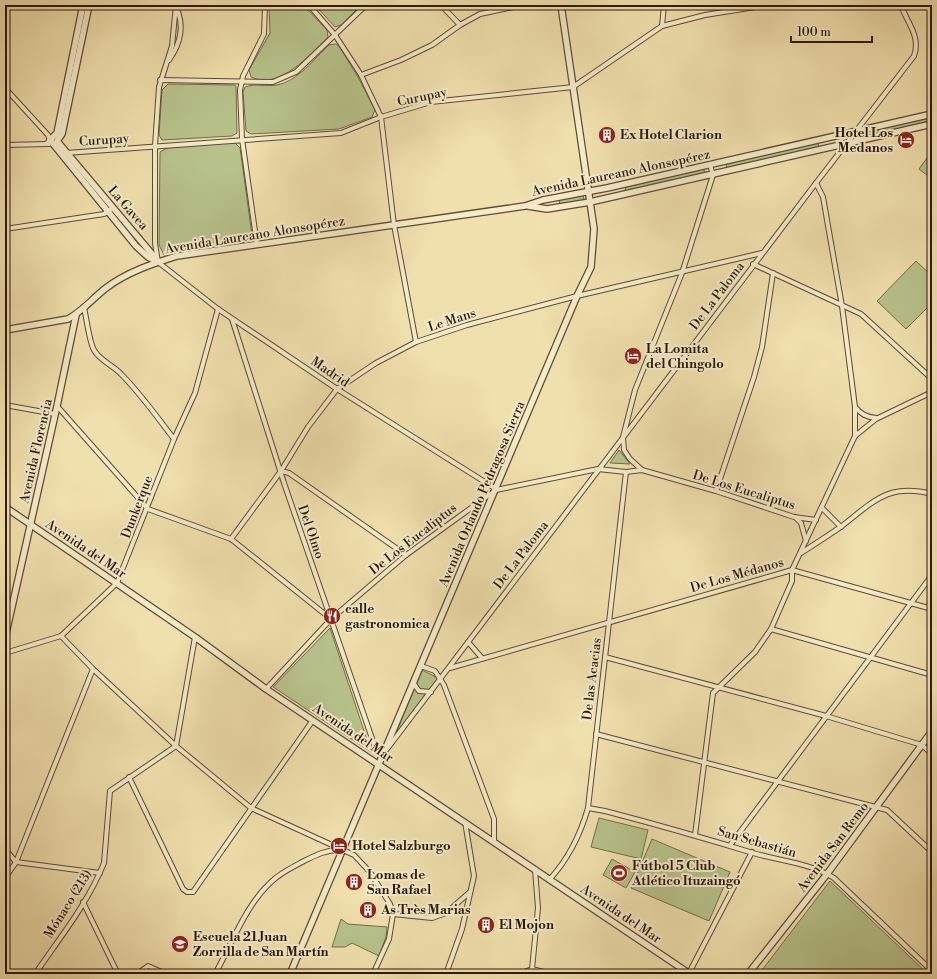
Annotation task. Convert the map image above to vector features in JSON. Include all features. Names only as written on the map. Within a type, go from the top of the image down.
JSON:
[{"type":"street","points":[[51,140],[57,133],[83,5]]},
{"type":"street","points":[[5,146],[51,140],[62,134],[89,5]]},
{"type":"street","points":[[168,62],[174,30],[176,5]]},
{"type":"street","points":[[158,262],[155,243],[155,146],[160,80],[179,42],[181,34],[180,15],[176,5]]},
{"type":"street","points":[[257,244],[242,139],[240,90],[241,82],[264,34],[265,5]]},
{"type":"street","points":[[309,5],[335,35],[361,74],[381,117],[394,225],[416,342]]},
{"type":"street","points":[[160,80],[273,82],[283,79],[296,72],[366,5]]},
{"type":"street","points":[[441,5],[460,25]]},
{"type":"street","points":[[361,74],[401,60],[432,45],[460,25],[480,14],[523,5]]},
{"type":"street","name":"Avenida Orlando Pedragosa Sierra","points":[[290,974],[577,296],[591,267],[594,245],[594,229],[561,5]]},
{"type":"street","points":[[662,26],[664,5]]},
{"type":"street","points":[[728,5],[728,11]]},
{"type":"street","name":"Curupay","points":[[65,154],[242,139],[341,133],[381,117],[431,102],[573,87],[662,26],[705,15],[768,5]]},
{"type":"street","name":"De La Paloma","points":[[384,752],[432,692],[753,264],[858,131],[914,56],[917,45],[915,36],[901,5]]},
{"type":"street","name":"La Gavea","points":[[5,88],[65,154],[110,210],[158,262]]},
{"type":"street","name":"Avenida Laureano Alonsopérez","points":[[5,330],[57,321],[76,315],[116,280],[158,262],[177,256],[525,206],[932,114]]},
{"type":"street","name":"Avenida Laureano Alonsopérez","points":[[525,206],[547,209],[590,202],[932,124]]},
{"type":"street","points":[[642,470],[630,459],[624,450],[623,437],[635,390],[682,273],[713,175],[710,165]]},
{"type":"street","points":[[816,183],[823,197],[842,306],[855,407],[855,436]]},
{"type":"street","points":[[619,185],[621,195]]},
{"type":"street","points":[[556,198],[558,207]]},
{"type":"street","points":[[5,229],[110,210]]},
{"type":"street","name":"Le Mans","points":[[231,539],[281,471],[308,427],[337,389],[376,363],[416,342],[466,325],[577,296],[682,273],[762,253]]},
{"type":"street","name":"Madrid","points":[[158,262],[218,309],[337,389],[496,490]]},
{"type":"street","points":[[753,264],[862,314],[932,379]]},
{"type":"street","points":[[716,491],[762,348],[773,273]]},
{"type":"street","points":[[84,308],[94,350],[99,357],[113,366],[136,390],[174,439]]},
{"type":"street","name":"Dunkerque","points":[[5,653],[61,636],[117,583],[148,509],[174,439],[195,393],[218,309]]},
{"type":"street","name":"Avenida Florencia","points":[[5,638],[76,315]]},
{"type":"street","name":"Del Olmo","points":[[232,318],[284,483],[376,750]]},
{"type":"street","name":"De Los Médanos","points":[[448,669],[792,570],[855,436],[876,418],[932,392]]},
{"type":"street","points":[[5,405],[55,414]]},
{"type":"street","points":[[57,406],[148,509],[231,539],[331,619]]},
{"type":"street","points":[[855,407],[868,417],[876,418]]},
{"type":"street","name":"De Los Eucaliptus","points":[[266,689],[331,619],[406,555],[496,490],[598,469],[626,472],[642,470],[716,491],[794,517],[816,520]]},
{"type":"street","points":[[281,471],[289,473],[406,555]]},
{"type":"street","name":"De las Acacias","points":[[550,879],[564,864],[573,848],[582,829],[588,808],[626,472]]},
{"type":"street","points":[[801,553],[841,527],[875,499],[893,492],[914,490],[932,494]]},
{"type":"street","name":"Avenida del Mar","points":[[5,507],[195,637],[266,689],[689,973]]},
{"type":"street","points":[[822,508],[841,527]]},
{"type":"street","points":[[794,517],[801,523],[806,542]]},
{"type":"street","points":[[695,835],[703,762],[713,693],[755,652],[771,629],[792,581],[792,570],[932,609]]},
{"type":"street","points":[[731,844],[932,575]]},
{"type":"street","points":[[771,629],[932,675]]},
{"type":"street","points":[[61,636],[93,669],[176,746],[251,808],[354,855],[370,872],[390,904],[393,914],[389,939],[373,974]]},
{"type":"street","points":[[176,746],[195,637]]},
{"type":"street","points":[[468,642],[482,658]]},
{"type":"street","points":[[605,657],[826,716],[922,745],[932,754]]},
{"type":"street","points":[[421,666],[435,671],[448,669]]},
{"type":"street","points":[[5,878],[16,862],[93,669]]},
{"type":"street","points":[[435,671],[441,679],[494,819],[494,841]]},
{"type":"street","points":[[414,684],[419,691],[432,692]]},
{"type":"street","points":[[129,777],[183,889],[187,892],[193,892],[313,720]]},
{"type":"street","name":"Avenida San Remo","points":[[748,974],[877,808],[932,731]]},
{"type":"street","points":[[596,734],[887,810],[932,852]]},
{"type":"street","name":"Mónaco (213)","points":[[35,974],[84,902],[100,873],[104,863],[110,791],[176,746]]},
{"type":"street","name":"San Sebastián","points":[[588,808],[605,811],[731,844],[752,852],[815,869],[827,874],[834,878],[932,971]]},
{"type":"street","points":[[446,974],[462,929],[471,891],[473,868],[465,822]]},
{"type":"street","points":[[5,848],[16,862],[100,873]]},
{"type":"street","points":[[215,974],[254,901],[272,881],[291,868],[312,857],[331,850],[342,850]]},
{"type":"street","points":[[689,973],[752,852]]},
{"type":"street","points":[[532,970],[538,908],[534,869]]},
{"type":"street","points":[[393,914],[432,918],[446,912],[471,891]]},
{"type":"street","points":[[84,902],[118,974]]},
{"type":"street","points":[[137,974],[148,966],[166,974]]},
{"type":"street","points":[[519,974],[532,970],[550,974]]},
{"type":"green space","points":[[269,5],[303,5],[327,30],[328,37],[294,69],[273,79],[262,80],[251,77],[249,70],[270,33]]},
{"type":"green space","points":[[315,5],[361,5],[341,25],[335,27]]},
{"type":"green space","points":[[336,44],[339,46],[358,77],[375,110],[372,117],[339,129],[251,134],[246,131],[243,92],[245,87],[285,83],[305,69],[329,45]]},
{"type":"green space","points":[[168,84],[236,86],[237,133],[232,136],[162,140],[159,135],[162,90]]},
{"type":"green space","points":[[930,117],[931,121],[877,134],[874,132],[876,129]]},
{"type":"green space","points":[[234,142],[240,148],[252,235],[250,240],[164,255],[159,245],[160,152],[167,148]]},
{"type":"green space","points":[[816,143],[819,145],[817,148],[728,168],[726,166],[727,164]]},
{"type":"green space","points":[[932,151],[932,179],[919,169]]},
{"type":"green space","points":[[702,169],[705,171],[704,174],[625,191],[626,187]]},
{"type":"green space","points":[[583,195],[584,200],[560,205],[559,200]]},
{"type":"green space","points":[[916,261],[932,276],[932,303],[906,329],[877,301]]},
{"type":"green space","points":[[619,450],[630,464],[610,463]]},
{"type":"green space","points":[[330,628],[371,752],[273,687]]},
{"type":"green space","points":[[422,670],[438,678],[395,735]]},
{"type":"green space","points":[[599,818],[648,830],[641,859],[591,847]]},
{"type":"green space","points":[[652,839],[730,872],[709,921],[631,888]]},
{"type":"green space","name":"Fútbol 5 Club Atlético Ituzaingó","points":[[612,859],[635,872],[626,888],[603,875]]},
{"type":"green space","points":[[830,881],[928,974],[759,974]]},
{"type":"green space","points":[[341,919],[348,924],[387,927],[386,937],[379,956],[352,943],[345,947],[332,947]]},
{"type":"place","name":"Ex Hotel Clarion","points":[[607,135]]},
{"type":"place","name":"Hotel Los Medanos","points":[[906,140]]},
{"type":"place","name":"La Lomita del Chingolo","points":[[633,356]]},
{"type":"place","name":"calle gastronomica","points":[[332,616]]},
{"type":"place","name":"Hotel Salzburgo","points":[[339,846]]},
{"type":"place","name":"Fútbol 5 Club Atlético Ituzaingó","points":[[619,873]]},
{"type":"place","name":"Lomas de San Rafael","points":[[354,882]]},
{"type":"place","name":"As Très Marias","points":[[368,910]]},
{"type":"place","name":"El Mojon","points":[[486,925]]},
{"type":"place","name":"Escuela 21 Juan Zorrilla de San Martín","points":[[180,944]]}]
